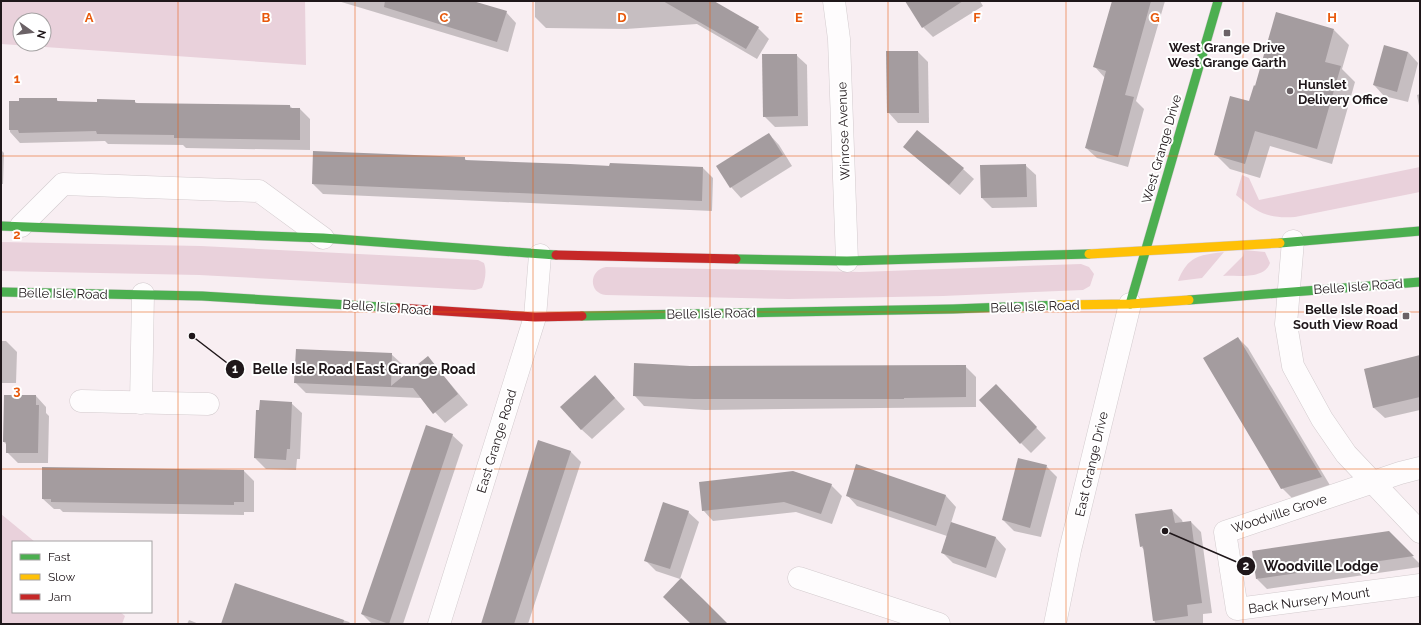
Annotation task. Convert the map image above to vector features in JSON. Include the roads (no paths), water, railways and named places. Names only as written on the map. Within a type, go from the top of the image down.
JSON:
[{"type":"street","name":"Winrose Avenue","points":[[834,1],[840,46],[847,261]]},
{"type":"street","name":"West Grange Drive","points":[[1130,304],[1218,1]]},
{"type":"street","points":[[11,226],[63,184],[259,191],[323,238]]},
{"type":"street","points":[[11,226],[323,238],[540,255],[847,261],[1058,256],[1293,241],[1420,231]]},
{"type":"street","points":[[1293,241],[1290,291],[1286,324],[1293,366],[1322,419],[1346,454],[1371,483],[1420,532]]},
{"type":"street","name":"East Grange Road","points":[[439,624],[535,317],[540,255]]},
{"type":"street","name":"Belle Isle Road","points":[[1,292],[202,296],[535,317],[952,309],[1052,304],[1130,304],[1420,282]]},
{"type":"street","points":[[141,403],[143,294]]},
{"type":"street","name":"East Grange Drive","points":[[1055,624],[1070,550],[1130,304]]},
{"type":"street","points":[[81,401],[208,404]]},
{"type":"street","points":[[1371,483],[1420,468]]},
{"type":"street","name":"Woodville Grove","points":[[1231,570],[1225,532],[1371,483]]},
{"type":"street","name":"Back Nursery Mount","points":[[1231,570],[1237,609],[1420,585]]},
{"type":"street","points":[[799,578],[939,624]]},
{"type":"place","name":"West Grange Drive West Grange Garth","points":[[1227,33]]},
{"type":"place","name":"Hunslet Delivery Office","points":[[1290,91]]},
{"type":"place","name":"Belle Isle Road South View Road","points":[[1406,316]]},
{"type":"place","name":"Belle Isle Road East Grange Road","points":[[192,336]]},
{"type":"place","name":"Woodville Lodge","points":[[1165,531]]}]
